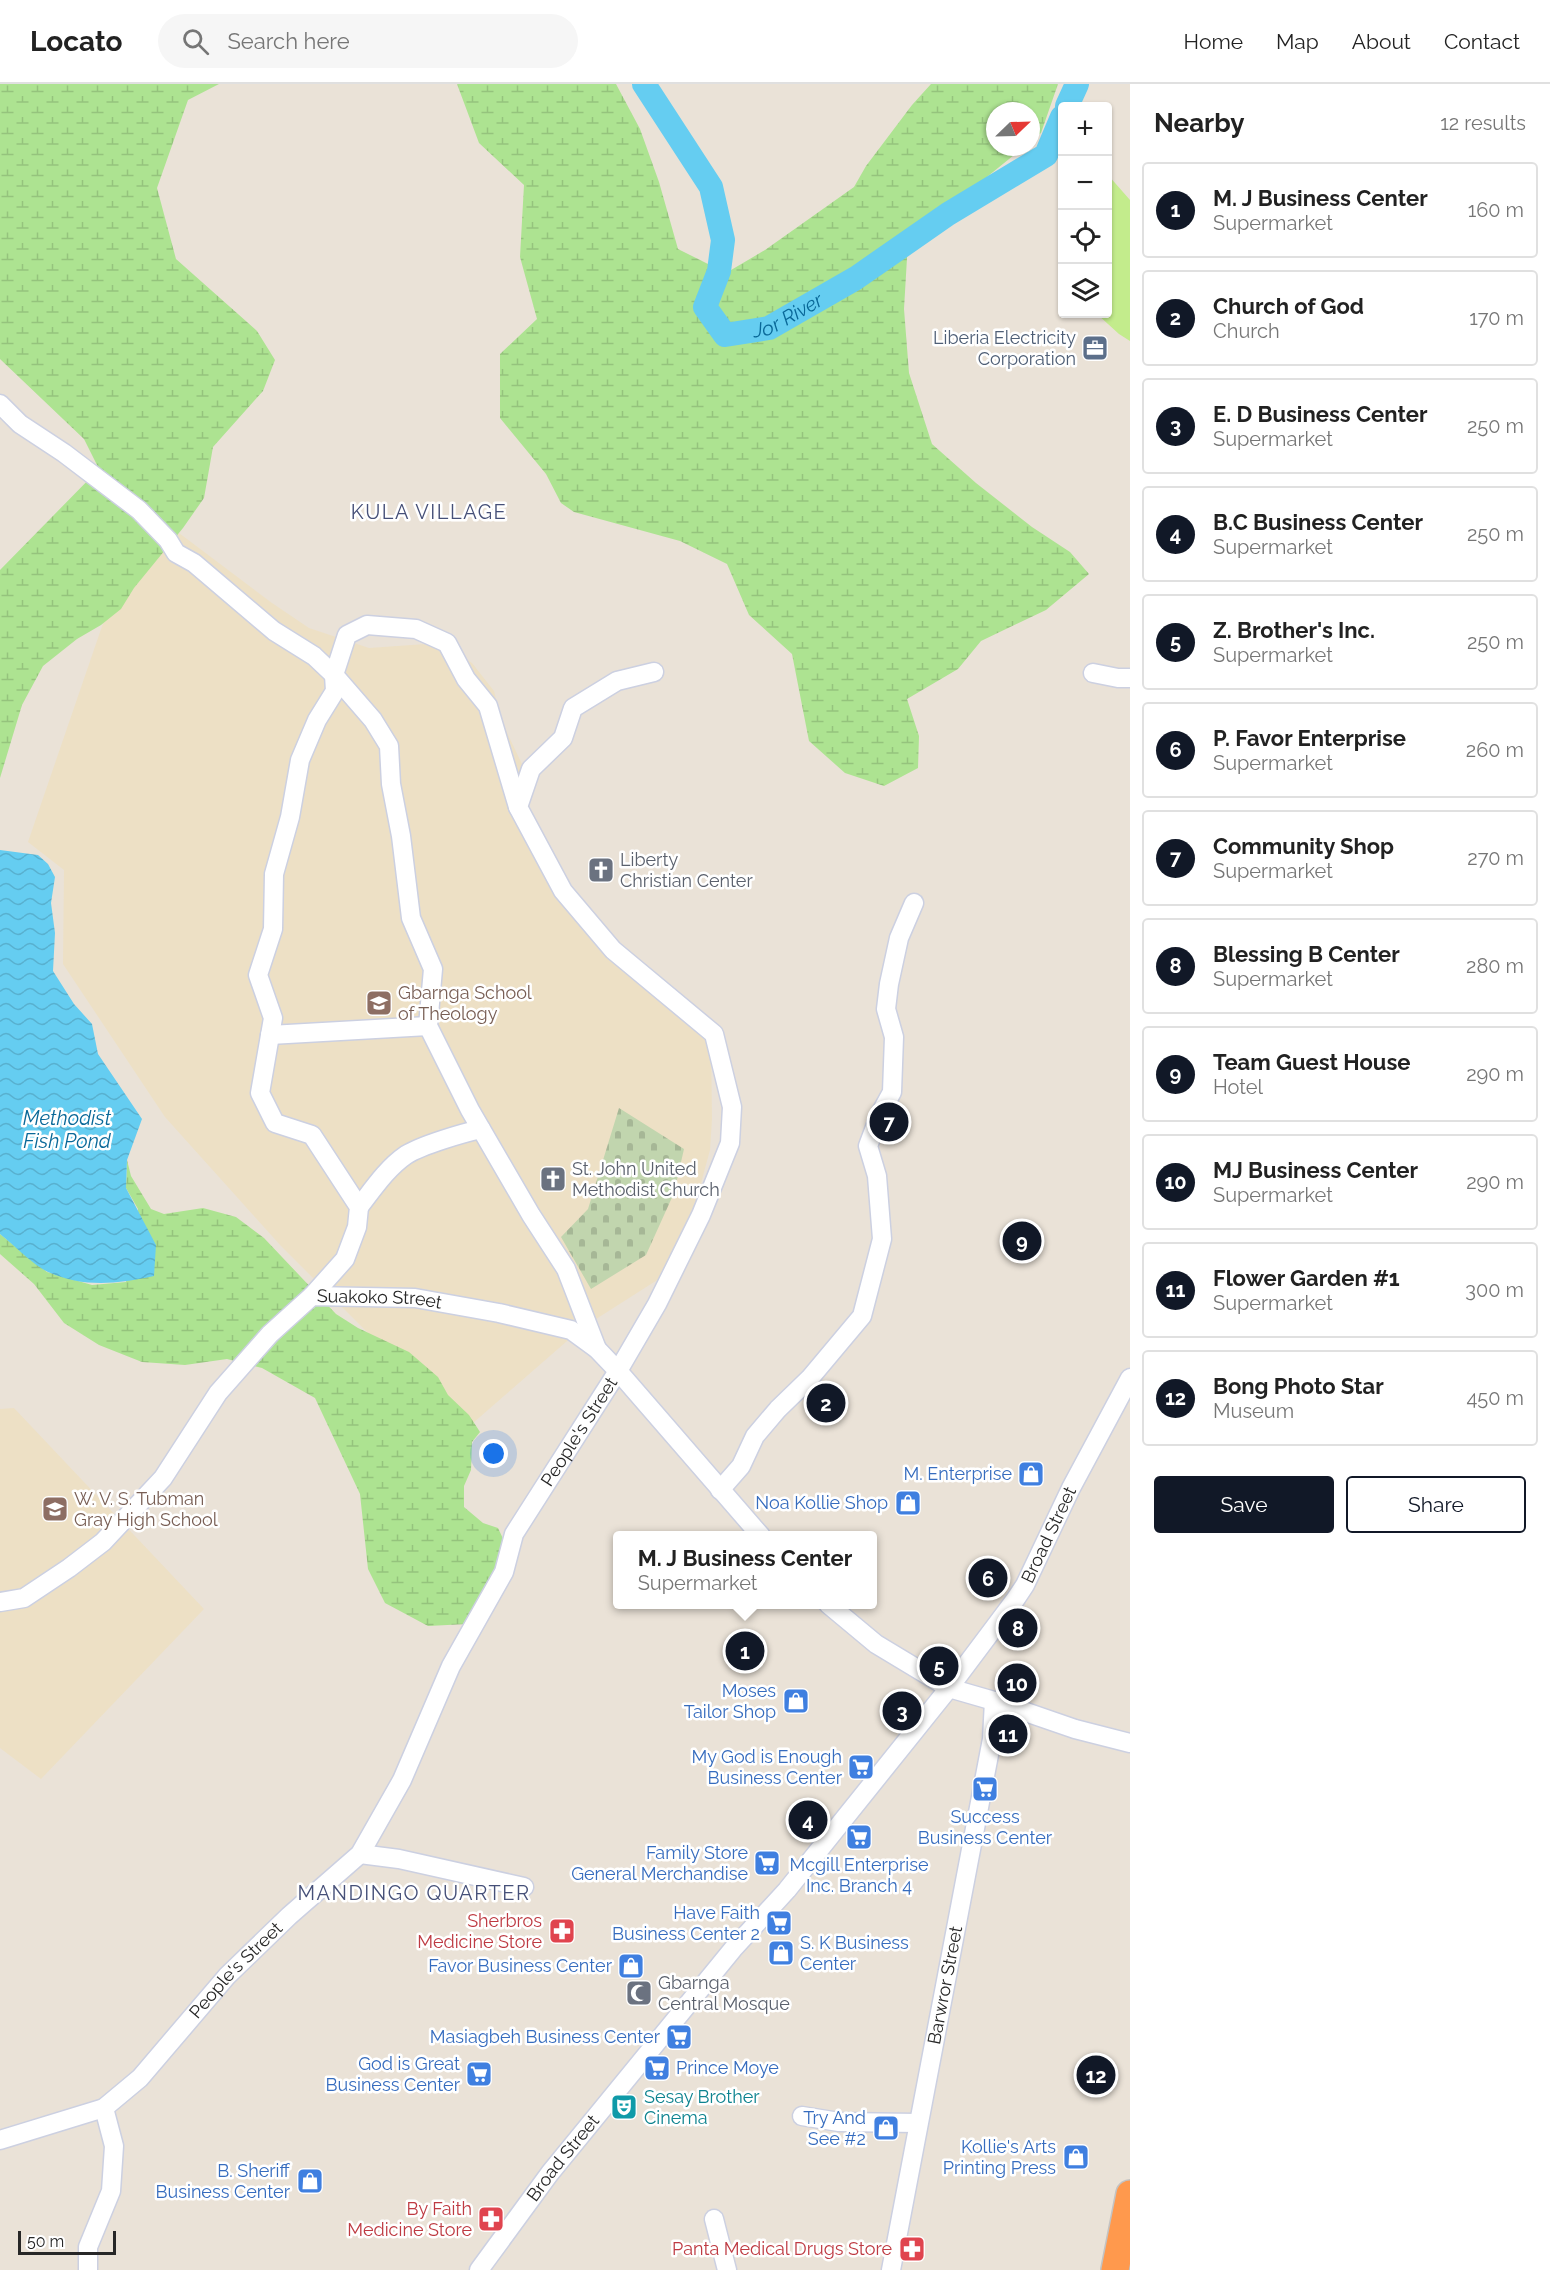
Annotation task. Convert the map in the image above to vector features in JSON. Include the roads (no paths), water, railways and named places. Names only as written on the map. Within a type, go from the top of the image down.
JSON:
[{"type":"highway","points":[[1115,2270],[1130,2194]]},
{"type":"street","points":[[0,404],[20,424],[64,453],[139,510],[168,540],[176,554],[194,564],[274,631],[314,657],[334,675],[373,720],[389,746],[391,784],[401,836],[411,918],[433,969],[428,1026],[481,1130],[566,1269],[597,1349]]},
{"type":"street","name":"People's Street","points":[[0,2140],[104,2108],[140,2078],[227,1976],[289,1916],[360,1854],[402,1780],[451,1666],[504,1572],[514,1533],[618,1371],[657,1304],[701,1215],[730,1143],[732,1107],[714,1034],[613,950],[563,891],[518,807],[488,706],[466,679],[447,643],[416,629],[367,625],[347,635],[334,675],[335,691],[317,720],[300,760],[290,818],[274,874],[273,928],[258,975],[273,1018],[260,1093],[275,1123],[312,1135],[359,1207]]},
{"type":"street","points":[[518,807],[531,768],[563,738],[573,708],[617,681],[654,672]]},
{"type":"street","points":[[1093,673],[1130,678]]},
{"type":"street","points":[[720,1490],[741,1466],[755,1436],[778,1409],[810,1378],[862,1316],[882,1239],[877,1176],[868,1146],[880,1114],[892,1092],[894,1037],[886,1009],[899,938],[914,903]]},
{"type":"street","points":[[270,1035],[428,1026]]},
{"type":"street","points":[[312,1296],[345,1259],[357,1227],[359,1207],[388,1170],[407,1155],[463,1133],[481,1130]]},
{"type":"street","name":"Suakoko Street","points":[[0,1602],[24,1598],[103,1542],[163,1478],[218,1393],[270,1334],[312,1296],[415,1298],[499,1313],[571,1330],[597,1349],[618,1371],[757,1531]]},
{"type":"street","name":"Broad Street","points":[[479,2270],[550,2173],[733,1949],[787,1890],[949,1688],[1025,1585],[1071,1488],[1130,1378]]},
{"type":"street","points":[[833,1609],[876,1644],[949,1688],[1075,1729],[1130,1743]]},
{"type":"street","name":"Barwror Street","points":[[891,2270],[992,1739],[994,1701]]},
{"type":"street","points":[[360,1854],[399,1859],[524,1887]]},
{"type":"street","points":[[87,2270],[88,2247],[111,2191],[114,2146],[104,2108]]},
{"type":"street","points":[[802,2116],[839,2122],[918,2123]]},
{"type":"street","points":[[714,2219],[727,2270]]},
{"type":"water","name":"Methodist Fish Pond","points":[[0,850],[38,855],[48,864],[55,877],[51,903],[55,933],[53,971],[74,1004],[92,1024],[98,1054],[142,1119],[127,1160],[126,1188],[156,1245],[154,1276],[101,1283],[61,1277],[36,1265],[0,1234]]},
{"type":"waterway","name":"Jor River","points":[[644,84],[711,187],[723,240],[719,271],[705,307],[725,335],[769,328],[856,278],[948,214],[1046,155],[1058,126]]},
{"type":"waterway","name":"Jor River","points":[[1069,102],[1077,84]]},
{"type":"place","name":"Liberia Electricity Corporation","points":[[1095,348]]},
{"type":"place","name":"Liberty Christian Center","points":[[601,870]]},
{"type":"place","name":"Gbarnga School of Theology","points":[[379,1003]]},
{"type":"place","name":"Community Shop","points":[[889,1122]]},
{"type":"place","name":"St. John United Methodist Church","points":[[553,1179]]},
{"type":"place","name":"Team Guest House","points":[[1022,1241]]},
{"type":"place","name":"Church of God","points":[[826,1403]]},
{"type":"place","name":"M. Enterprise","points":[[1031,1474]]},
{"type":"place","name":"Noa Kollie Shop","points":[[908,1503]]},
{"type":"place","name":"W. V. S. Tubman Gray High School","points":[[55,1509]]},
{"type":"place","name":"P. Favor Enterprise","points":[[988,1578]]},
{"type":"place","name":"Blessing B Center","points":[[1018,1628]]},
{"type":"place","name":"M. J Business Center","points":[[745,1651]]},
{"type":"place","name":"Z. Brother's Inc.","points":[[939,1666]]},
{"type":"place","name":"MJ Business Center","points":[[1017,1683]]},
{"type":"place","name":"Moses Tailor Shop","points":[[796,1701]]},
{"type":"place","name":"E. D Business Center","points":[[902,1711]]},
{"type":"place","name":"Flower Garden #1","points":[[1008,1734]]},
{"type":"place","name":"My God is Enough Business Center","points":[[861,1767]]},
{"type":"place","name":"Success Business Center","points":[[985,1789]]},
{"type":"place","name":"B.C Business Center","points":[[808,1820]]},
{"type":"place","name":"Mcgill Enterprise Inc. Branch 4","points":[[859,1837]]},
{"type":"place","name":"Family Store General Merchandise","points":[[767,1863]]},
{"type":"place","name":"Have Faith Business Center 2","points":[[779,1923]]},
{"type":"place","name":"Sherbros Medicine Store","points":[[562,1931]]},
{"type":"place","name":"S. K Business Center","points":[[781,1953]]},
{"type":"place","name":"Favor Business Center","points":[[631,1966]]},
{"type":"place","name":"Gbarnga Central Mosque","points":[[639,1993]]},
{"type":"place","name":"Masiagbeh Business Center","points":[[679,2037]]},
{"type":"place","name":"Prince Moye","points":[[657,2068]]},
{"type":"place","name":"God is Great Business Center","points":[[479,2074]]},
{"type":"place","name":"Bong Photo Star","points":[[1096,2075]]},
{"type":"place","name":"Sesay Brother Cinema","points":[[624,2107]]},
{"type":"place","name":"Try And See #2","points":[[886,2128]]},
{"type":"place","name":"Kollie's Arts Printing Press","points":[[1076,2157]]},
{"type":"place","name":"B. Sheriff Business Center","points":[[310,2181]]},
{"type":"place","name":"By Faith Medicine Store","points":[[491,2219]]},
{"type":"place","name":"Panta Medical Drugs Store","points":[[912,2249]]},
{"type":"district","name":"KULA VILLAGE","points":[[429,512]]},
{"type":"district","name":"MANDINGO QUARTER","points":[[414,1893]]}]
